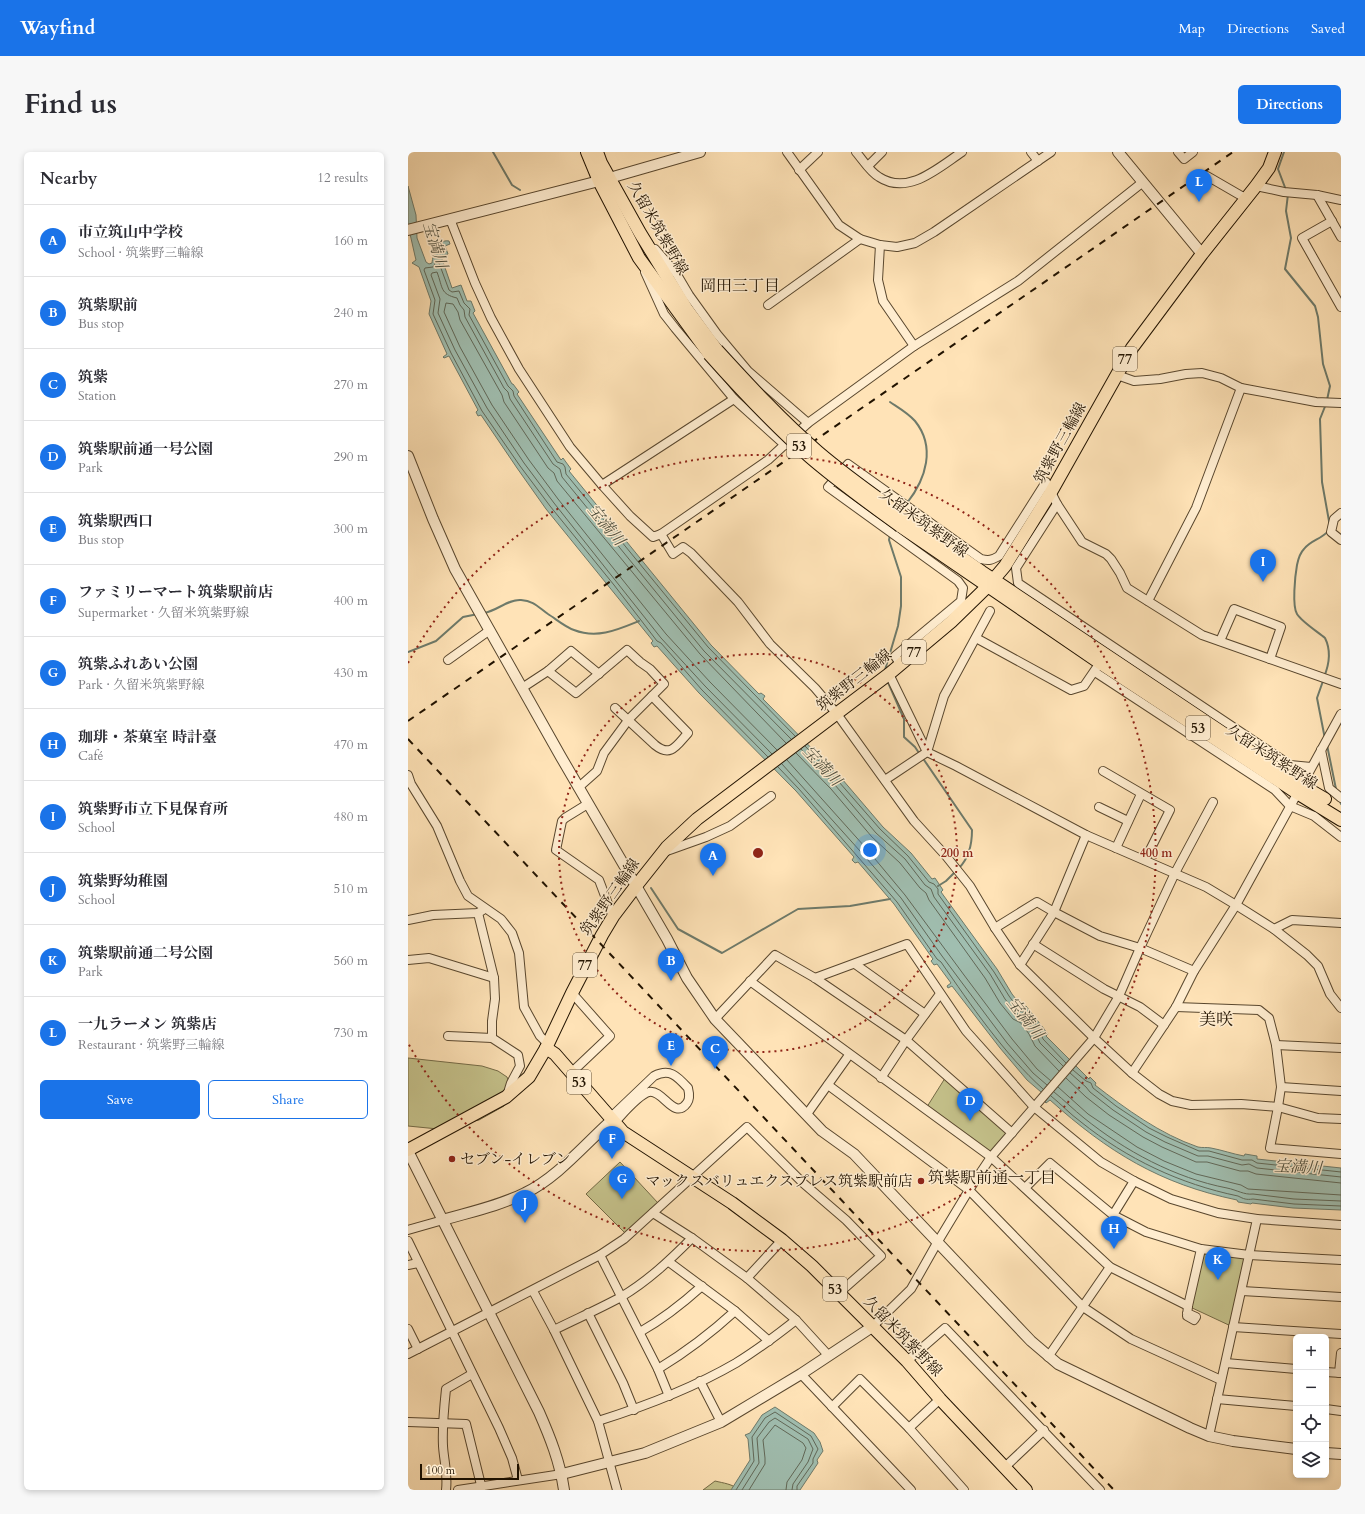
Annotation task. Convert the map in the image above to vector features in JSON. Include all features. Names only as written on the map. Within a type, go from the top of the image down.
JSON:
[{"type":"main road","name":"久留米筑紫野線","points":[[587,152],[640,232],[713,352]]},
{"type":"main road","name":"久留米筑紫野線","points":[[597,152],[604,179],[639,258],[713,352],[817,451],[902,522],[991,583],[1100,663],[1299,789],[1341,820]]},
{"type":"main road","name":"筑紫野三輪線","points":[[408,1150],[506,1097],[529,1077],[547,1046],[596,944],[613,917],[662,853],[697,819],[889,674],[951,622],[991,583],[1005,566],[1051,492],[1132,348],[1202,254],[1256,186],[1269,168],[1275,152]]},
{"type":"main road","name":"久留米筑紫野線","points":[[1299,789],[1341,810]]},
{"type":"main road","name":"久留米筑紫野線","points":[[547,1046],[623,1132],[732,1203],[782,1240],[812,1266],[907,1361],[940,1399],[1026,1490]]},
{"type":"street","points":[[408,230],[604,179],[700,152]]},
{"type":"street","points":[[787,152],[839,225],[860,240],[897,247],[915,243],[934,232],[1051,152]]},
{"type":"street","points":[[800,170],[818,152]]},
{"type":"street","points":[[856,152],[878,177],[889,182],[905,183],[918,180],[962,152]]},
{"type":"street","points":[[868,166],[882,152]]},
{"type":"street","points":[[1031,152],[1038,161]]},
{"type":"street","points":[[1118,152],[1202,254]]},
{"type":"street","points":[[1178,152],[1184,159],[1193,152]]},
{"type":"street","points":[[1207,176],[1245,198]]},
{"type":"street","points":[[446,220],[491,318],[519,369],[570,447],[630,516],[653,537],[660,534],[768,460],[808,423],[914,346],[1018,281],[1143,182]]},
{"type":"street","points":[[1256,186],[1284,192],[1318,195],[1341,200]]},
{"type":"street","points":[[1318,195],[1341,236]]},
{"type":"street","points":[[1332,221],[1302,238],[1341,307]]},
{"type":"street","points":[[640,232],[676,273],[689,295],[717,334],[748,371],[808,423]]},
{"type":"street","points":[[768,305],[860,240]]},
{"type":"street","points":[[880,245],[878,280],[883,301],[914,346]]},
{"type":"street","points":[[639,258],[664,314],[734,399],[785,445]]},
{"type":"street","points":[[1116,375],[1134,381],[1160,380],[1186,374],[1202,373],[1221,378],[1241,388],[1316,402],[1341,403]]},
{"type":"street","points":[[1148,602],[1196,508],[1241,388]]},
{"type":"street","points":[[602,485],[734,399]]},
{"type":"street","points":[[408,456],[455,569],[667,939],[687,978],[715,1019],[822,1131],[854,1154],[893,1194],[937,1243],[1048,1357],[1058,1364],[1150,1410],[1209,1436],[1233,1441],[1293,1449]]},
{"type":"street","points":[[900,664],[895,656],[961,601],[963,588],[958,580],[828,487],[848,464],[981,559],[987,561],[999,556],[1046,482],[1057,504],[1082,542],[1106,554],[1111,559],[1127,588],[1202,635],[1341,684]]},
{"type":"street","points":[[1057,504],[1016,568],[1018,583],[1290,765],[1311,767]]},
{"type":"street","points":[[1341,514],[1334,519],[1331,532],[1341,540]]},
{"type":"street","points":[[660,534],[673,554],[683,547],[691,553],[738,602],[770,644],[815,688],[837,714],[914,821],[946,856],[970,886],[995,928],[1020,965],[1094,1038],[1132,1072],[1159,1094],[1172,1101],[1191,1105],[1241,1104],[1278,1108],[1318,1118],[1341,1119]]},
{"type":"street","points":[[1220,641],[1234,609],[1281,627],[1270,659]]},
{"type":"street","points":[[885,780],[927,752],[944,696],[990,610]]},
{"type":"street","points":[[448,660],[490,630]]},
{"type":"street","points":[[976,638],[1071,690],[1084,686],[1100,663],[1276,790],[1290,806],[1314,816],[1341,837]]},
{"type":"street","points":[[548,671],[576,693],[627,650],[650,669],[664,684],[629,719],[604,753],[597,771],[579,787]]},
{"type":"street","points":[[522,688],[548,671],[571,651],[598,674]]},
{"type":"street","points":[[889,674],[927,752],[1086,835],[1206,887],[1236,905],[1274,929],[1318,966],[1330,994],[1341,1008]]},
{"type":"street","points":[[615,708],[661,749],[669,751],[674,749],[688,733],[652,696]]},
{"type":"street","points":[[1132,1072],[1176,1007],[1194,971],[1236,905],[1341,714]]},
{"type":"street","points":[[1321,750],[1329,788],[1341,798]]},
{"type":"street","points":[[1103,771],[1170,810],[1145,860]]},
{"type":"street","points":[[409,781],[437,826],[460,881],[468,896],[482,911],[501,920],[512,933],[519,953],[524,1007],[547,1046]]},
{"type":"street","points":[[1116,848],[1141,794]]},
{"type":"street","points":[[662,853],[706,837],[730,826],[771,796]]},
{"type":"street","points":[[458,1490],[562,1474],[645,1452],[721,1422],[801,1374],[872,1327],[911,1289],[969,1190],[991,1157],[1094,1038],[1120,996],[1140,948],[1175,873],[1213,802]]},
{"type":"street","points":[[586,806],[562,821],[556,850],[598,880],[613,917]]},
{"type":"street","points":[[1099,807],[1128,821]]},
{"type":"street","points":[[1020,965],[1054,912],[1086,835]]},
{"type":"street","points":[[995,928],[1037,902],[1100,936],[1140,948],[1194,971]]},
{"type":"street","points":[[408,920],[434,915],[482,911]]},
{"type":"street","points":[[482,911],[494,978],[495,999],[492,1021],[492,1038]]},
{"type":"street","points":[[1274,929],[1292,920],[1341,923]]},
{"type":"street","points":[[815,978],[907,944],[966,1031],[1036,1104],[1101,1162],[1134,1181],[1171,1199],[1218,1213],[1257,1219],[1341,1225]]},
{"type":"street","points":[[1033,944],[1104,989],[1140,1007],[1164,1025]]},
{"type":"street","points":[[715,1019],[775,955],[815,978],[906,1040],[1012,1133]]},
{"type":"street","points":[[408,960],[429,958],[494,978]]},
{"type":"street","points":[[855,964],[925,1014]]},
{"type":"street","points":[[750,981],[991,1157],[1110,1267],[1187,1309],[1201,1249]]},
{"type":"street","points":[[571,1072],[610,1036],[572,993]]},
{"type":"street","points":[[881,1078],[906,1040],[940,994]]},
{"type":"street","points":[[1176,1007],[1259,1010],[1269,1018],[1276,1046],[1281,1087],[1270,1148],[1341,1154]]},
{"type":"street","points":[[448,1036],[492,1038],[518,1055],[520,1066],[511,1083],[506,1097]]},
{"type":"street","points":[[1276,1046],[1341,1048]]},
{"type":"street","points":[[807,1114],[849,1054]]},
{"type":"street","points":[[408,1230],[499,1204],[526,1193],[552,1176],[612,1120],[654,1076],[664,1072],[674,1075],[688,1088],[688,1103],[682,1107],[672,1107],[657,1093],[647,1092],[612,1120]]},
{"type":"street","points":[[828,1084],[969,1190],[1083,1306],[1131,1339],[1221,1380]]},
{"type":"street","points":[[1281,1087],[1341,1091]]},
{"type":"street","points":[[408,1354],[533,1291],[600,1255],[624,1239],[747,1128],[803,1183],[846,1220],[881,1256],[839,1293]]},
{"type":"street","points":[[408,1150],[539,1412],[553,1445],[562,1474],[564,1490]]},
{"type":"street","points":[[1025,1188],[1050,1163],[1113,1215],[1146,1232],[1201,1249],[1249,1255],[1341,1260]]},
{"type":"street","points":[[1113,1215],[1134,1181]]},
{"type":"street","points":[[653,1212],[747,1278],[796,1320],[828,1355]]},
{"type":"street","points":[[1209,1436],[1257,1219]]},
{"type":"street","points":[[554,1330],[621,1297],[669,1262],[692,1238]]},
{"type":"street","points":[[747,1278],[782,1240]]},
{"type":"street","points":[[408,1241],[502,1434],[512,1458],[518,1480]]},
{"type":"street","points":[[600,1255],[640,1332],[669,1396]]},
{"type":"street","points":[[669,1262],[735,1312],[769,1341]]},
{"type":"street","points":[[408,1266],[418,1263]]},
{"type":"street","points":[[1048,1357],[1110,1267]]},
{"type":"street","points":[[640,1332],[659,1321],[702,1286]]},
{"type":"street","points":[[533,1291],[554,1330],[598,1421],[610,1462],[616,1490]]},
{"type":"street","points":[[1242,1291],[1341,1297]]},
{"type":"street","points":[[658,1369],[694,1346],[735,1312]]},
{"type":"street","points":[[588,1313],[623,1383],[634,1410]]},
{"type":"street","points":[[598,1421],[634,1410],[669,1396],[736,1363],[769,1341],[796,1320]]},
{"type":"street","points":[[1233,1327],[1341,1334]]},
{"type":"street","points":[[907,1361],[945,1328],[1100,1490]]},
{"type":"street","points":[[408,1330],[418,1349]]},
{"type":"street","points":[[1329,1372],[1340,1373],[1341,1353]]},
{"type":"street","points":[[1226,1363],[1293,1369]]},
{"type":"street","points":[[446,1490],[448,1475],[443,1447],[442,1423],[446,1389],[472,1374]]},
{"type":"street","points":[[801,1374],[911,1490]]},
{"type":"street","points":[[832,1407],[860,1379],[909,1428],[963,1490]]},
{"type":"street","points":[[700,1381],[721,1422]]},
{"type":"street","points":[[909,1428],[940,1399]]},
{"type":"street","points":[[1217,1399],[1293,1406]]},
{"type":"street","points":[[1329,1409],[1341,1410]]},
{"type":"street","points":[[408,1422],[466,1424],[481,1486]]},
{"type":"street","points":[[1005,1467],[1044,1430]]},
{"type":"street","points":[[1329,1452],[1341,1454]]},
{"type":"shaded area","points":[[408,1058],[482,1066],[498,1071],[507,1077],[511,1087],[510,1095],[504,1106],[479,1120],[438,1129],[408,1126]]},
{"type":"shaded area","points":[[947,1075],[1012,1133],[991,1157],[925,1110]]},
{"type":"shaded area","points":[[620,1162],[658,1203],[625,1233],[586,1194]]},
{"type":"shaded area","points":[[1201,1249],[1249,1255],[1233,1327],[1188,1306]]},
{"type":"shaded area","points":[[715,1481],[731,1485],[739,1490],[703,1490]]},
{"type":"water","name":"宝満川","points":[[408,186],[416,215],[417,238],[426,262],[429,264],[432,263],[436,248],[441,242],[449,241],[450,244],[445,246],[448,254],[443,256],[442,259],[452,288],[461,285],[467,301],[471,301],[475,311],[473,313],[512,384],[519,392],[517,394],[561,460],[563,458],[571,469],[569,471],[711,645],[759,694],[761,693],[765,696],[763,699],[842,779],[883,827],[911,853],[932,879],[935,878],[943,890],[941,892],[997,969],[1012,994],[1023,1008],[1026,1006],[1048,1034],[1046,1036],[1089,1079],[1090,1077],[1096,1083],[1095,1085],[1131,1112],[1184,1142],[1198,1147],[1211,1148],[1244,1156],[1245,1154],[1257,1156],[1257,1159],[1341,1168],[1341,1210],[1293,1208],[1238,1202],[1237,1200],[1183,1185],[1136,1164],[1093,1135],[1050,1100],[1046,1103],[1045,1102],[1048,1098],[1027,1080],[952,986],[948,988],[947,986],[951,983],[937,964],[934,965],[931,961],[933,959],[894,904],[858,862],[855,863],[852,860],[854,857],[796,791],[699,693],[657,646],[654,647],[651,643],[653,641],[546,509],[481,415],[478,416],[476,412],[478,410],[449,356],[443,357],[447,354],[429,314],[431,301],[419,267],[412,263],[416,260],[408,225]]},
{"type":"water","points":[[775,1407],[814,1433],[820,1442],[823,1451],[817,1460],[818,1463],[800,1490],[731,1490],[750,1460],[748,1439],[745,1435],[750,1433],[762,1415]]},
{"type":"waterway","points":[[493,152],[512,185],[520,190]]},
{"type":"waterway","points":[[1284,152],[1278,169],[1286,190]]},
{"type":"waterway","points":[[1288,194],[1286,211],[1291,238],[1285,269],[1315,306],[1318,317],[1323,364],[1330,386],[1327,400]]},
{"type":"waterway","points":[[890,402],[915,421],[925,441],[927,452],[926,463],[919,484],[907,503]]},
{"type":"waterway","points":[[1326,404],[1320,419],[1322,482],[1329,526]]},
{"type":"waterway","points":[[1324,677],[1329,658],[1327,643],[1325,638],[1306,624],[1297,614],[1295,610],[1294,591],[1295,576],[1301,552],[1313,541],[1323,536],[1328,531]]},
{"type":"waterway","points":[[885,670],[898,626],[901,606],[901,577],[889,540],[890,535]]},
{"type":"waterway","points":[[484,613],[512,601],[521,600],[536,605],[571,629],[582,633],[591,634],[615,630],[639,621]]},
{"type":"waterway","points":[[408,652],[436,641],[463,617],[478,614]]},
{"type":"waterway","points":[[887,680],[904,719],[904,737],[919,753]]},
{"type":"waterway","points":[[1323,681],[1317,698],[1325,739]]},
{"type":"waterway","points":[[1327,745],[1336,789]]},
{"type":"waterway","points":[[922,757],[972,830],[969,850],[965,860],[959,868]]},
{"type":"waterway","points":[[1339,799],[1341,804]]},
{"type":"waterway","points":[[938,886],[946,881],[956,871]]},
{"type":"waterway","points":[[651,888],[678,929],[722,953],[798,909],[850,906],[890,899]]},
{"type":"railway","points":[[408,721],[1233,152]]},
{"type":"railway","points":[[408,739],[1114,1490]]},
{"type":"place","name":"一九ラーメン 筑紫店","points":[[1199,202]]},
{"type":"place","name":"筑紫野市立下見保育所","points":[[1263,582]]},
{"type":"place","name":"市立筑山中学校","points":[[713,876]]},
{"type":"place","name":"筑紫駅前","points":[[671,981]]},
{"type":"place","name":"筑紫駅西口","points":[[671,1066]]},
{"type":"place","name":"筑紫","points":[[715,1069]]},
{"type":"place","name":"筑紫駅前通一号公園","points":[[970,1121]]},
{"type":"place","name":"セブン-イレブン","points":[[452,1159]]},
{"type":"place","name":"ファミリーマート筑紫駅前店","points":[[612,1159]]},
{"type":"place","name":"マックスバリュエクスプレス筑紫駅前店","points":[[921,1181]]},
{"type":"place","name":"筑紫ふれあい公園","points":[[622,1199]]},
{"type":"place","name":"筑紫野幼稚園","points":[[525,1223]]},
{"type":"place","name":"珈琲・茶菓室 時計臺","points":[[1114,1249]]},
{"type":"place","name":"筑紫駅前通二号公園","points":[[1218,1280]]},
{"type":"district","name":"岡田三丁目","points":[[740,286]]},
{"type":"district","name":"美咲","points":[[1216,1019]]},
{"type":"district","name":"筑紫駅前通一丁目","points":[[992,1178]]}]
